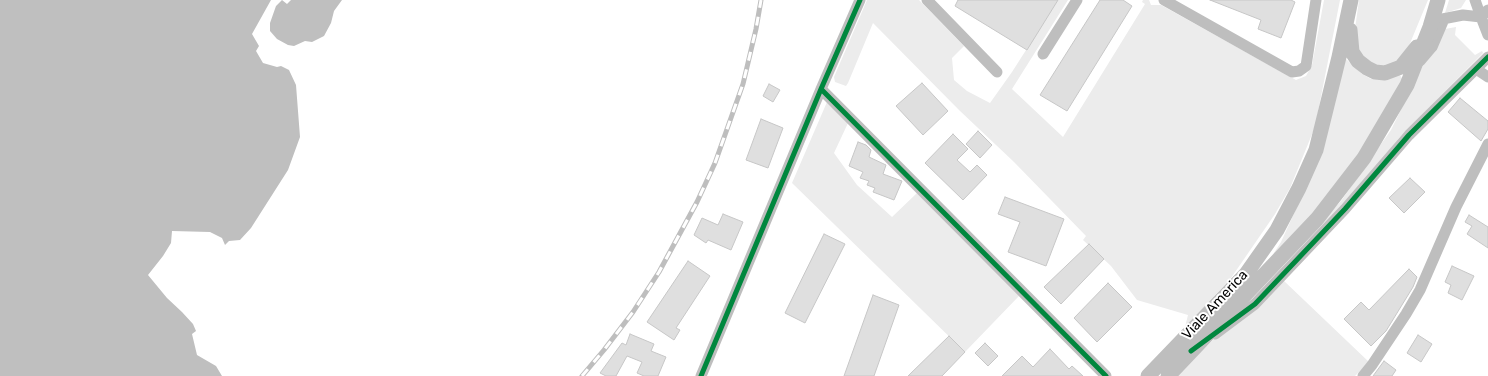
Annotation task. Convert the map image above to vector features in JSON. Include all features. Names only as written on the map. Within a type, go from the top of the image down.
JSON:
[{"type":"main road","points":[[1350,5],[1352,52],[1358,61],[1368,68],[1376,72],[1386,73],[1402,67],[1435,22],[1438,0]]},
{"type":"main road","name":"Viale America","points":[[1148,376],[1246,274],[1277,230],[1316,150],[1350,5]]},
{"type":"main road","name":"Viale America","points":[[1168,376],[1318,219],[1341,190],[1383,127],[1415,66],[1435,22]]},
{"type":"street","points":[[701,376],[860,0]]},
{"type":"street","points":[[927,0],[998,72]]},
{"type":"street","points":[[1043,54],[1077,0]]},
{"type":"street","points":[[1164,0],[1292,72],[1299,71],[1306,66],[1316,0]]},
{"type":"street","points":[[1475,0],[1484,13],[1488,35]]},
{"type":"street","points":[[1435,22],[1463,15],[1484,13]]},
{"type":"street","points":[[1191,351],[1255,304],[1345,208],[1409,135],[1488,57]]},
{"type":"street","points":[[1476,69],[1488,76]]},
{"type":"street","points":[[821,89],[1106,376]]},
{"type":"street","points":[[1363,376],[1420,290],[1456,207],[1488,144]]},
{"type":"shaded area","points":[[0,0],[271,0],[252,34],[259,46],[256,51],[263,63],[277,67],[281,66],[289,70],[296,85],[300,137],[288,170],[251,228],[240,240],[229,241],[225,245],[222,238],[210,232],[172,231],[171,243],[148,275],[167,298],[193,324],[196,331],[192,334],[197,355],[216,366],[222,376],[0,376]]},
{"type":"shaded area","points":[[282,0],[287,4],[291,0],[342,0],[334,11],[331,23],[324,36],[312,42],[305,41],[294,46],[277,39],[270,31],[270,23],[276,6]]},
{"type":"shaded area","points":[[867,0],[919,0],[964,46],[952,58],[954,80],[967,91],[990,103],[1058,0],[1068,0],[1012,89],[1063,137],[1145,4],[1142,2],[1143,0],[1149,0],[1151,5],[1161,5],[1296,80],[1306,76],[1312,65],[1324,0],[1340,0],[1315,127],[1290,188],[1275,214],[1231,278],[1185,327],[1188,315],[1137,300],[1111,266],[1083,240],[1086,236],[873,23],[848,83],[846,86],[835,82],[834,77]]},
{"type":"shaded area","points":[[1359,0],[1428,0],[1406,53],[1401,60],[1378,68],[1361,58],[1354,36]]},
{"type":"shaded area","points":[[1449,0],[1466,0],[1461,8],[1445,13]]},
{"type":"shaded area","points":[[1456,27],[1455,35],[1475,55],[1482,51],[1483,53],[1399,138],[1384,158],[1255,300],[1240,310],[1341,201],[1391,130],[1423,65],[1435,52],[1445,29]]},
{"type":"shaded area","points":[[1346,59],[1362,74],[1371,79],[1382,80],[1400,75],[1403,80],[1371,137],[1317,210],[1272,256],[1281,242],[1311,176]]},
{"type":"shaded area","points":[[827,102],[848,123],[834,153],[857,185],[892,217],[917,193],[1019,296],[965,352],[792,183]]},
{"type":"shaded area","points":[[1283,280],[1369,362],[1355,376],[1175,376],[1213,340],[1244,318]]},
{"type":"building","points":[[958,0],[1058,0],[1027,50],[955,6]]},
{"type":"building","points":[[1100,0],[1123,0],[1132,6],[1067,111],[1040,95]]},
{"type":"building","points":[[1210,0],[1291,0],[1295,2],[1281,38],[1258,29],[1261,20]]},
{"type":"building","points":[[922,83],[948,111],[923,135],[896,106]]},
{"type":"building","points":[[769,84],[780,90],[773,102],[763,96]]},
{"type":"building","points":[[1460,98],[1488,121],[1488,129],[1481,141],[1448,112]]},
{"type":"building","points":[[761,119],[783,128],[768,168],[746,160]]},
{"type":"building","points":[[978,131],[992,145],[980,158],[966,144]]},
{"type":"building","points":[[953,134],[968,149],[957,160],[970,172],[977,165],[987,175],[963,200],[925,163]]},
{"type":"building","points":[[858,142],[866,145],[871,150],[869,157],[886,165],[883,174],[902,181],[894,200],[873,192],[875,188],[867,185],[869,181],[860,178],[863,172],[849,166]]},
{"type":"building","points":[[1410,178],[1425,192],[1404,213],[1389,198]]},
{"type":"building","points":[[1005,197],[1064,219],[1046,266],[1008,252],[1020,222],[998,214]]},
{"type":"building","points":[[723,214],[743,222],[731,250],[708,240],[706,243],[694,235],[702,218],[718,225]]},
{"type":"building","points":[[1469,215],[1488,227],[1488,248],[1467,234],[1472,226],[1465,222]]},
{"type":"building","points":[[824,234],[845,244],[805,323],[785,313]]},
{"type":"building","points":[[1089,244],[1104,259],[1061,304],[1044,287]]},
{"type":"building","points":[[688,261],[710,276],[676,328],[680,330],[674,340],[647,322]]},
{"type":"building","points":[[1452,266],[1474,276],[1462,300],[1448,293],[1451,285],[1445,282]]},
{"type":"building","points":[[1409,269],[1417,277],[1413,287],[1386,331],[1371,346],[1344,319],[1361,302],[1369,310]]},
{"type":"building","points":[[1108,283],[1132,307],[1097,342],[1074,318]]},
{"type":"building","points":[[873,295],[899,305],[874,376],[844,376]]},
{"type":"building","points":[[630,334],[654,344],[651,351],[666,357],[658,376],[644,376],[637,373],[642,362],[627,356],[616,376],[606,376],[600,373],[622,343],[626,345]]},
{"type":"building","points":[[1418,335],[1432,344],[1421,362],[1407,353]]},
{"type":"building","points":[[949,336],[965,352],[942,376],[908,376]]},
{"type":"building","points":[[985,343],[998,356],[988,366],[975,353]]},
{"type":"building","points":[[1050,349],[1069,369],[1072,366],[1083,376],[1002,376],[1022,356],[1033,367]]},
{"type":"building","points":[[1384,361],[1396,370],[1392,376],[1373,376]]},
{"type":"railway","points":[[582,376],[633,312],[659,272],[697,202],[715,163],[743,84],[761,0]]},
{"type":"cycle path","points":[[701,376],[860,0]]},
{"type":"cycle path","points":[[1191,351],[1255,304],[1345,209],[1409,135],[1488,57]]},
{"type":"cycle path","points":[[821,89],[1106,376]]}]
